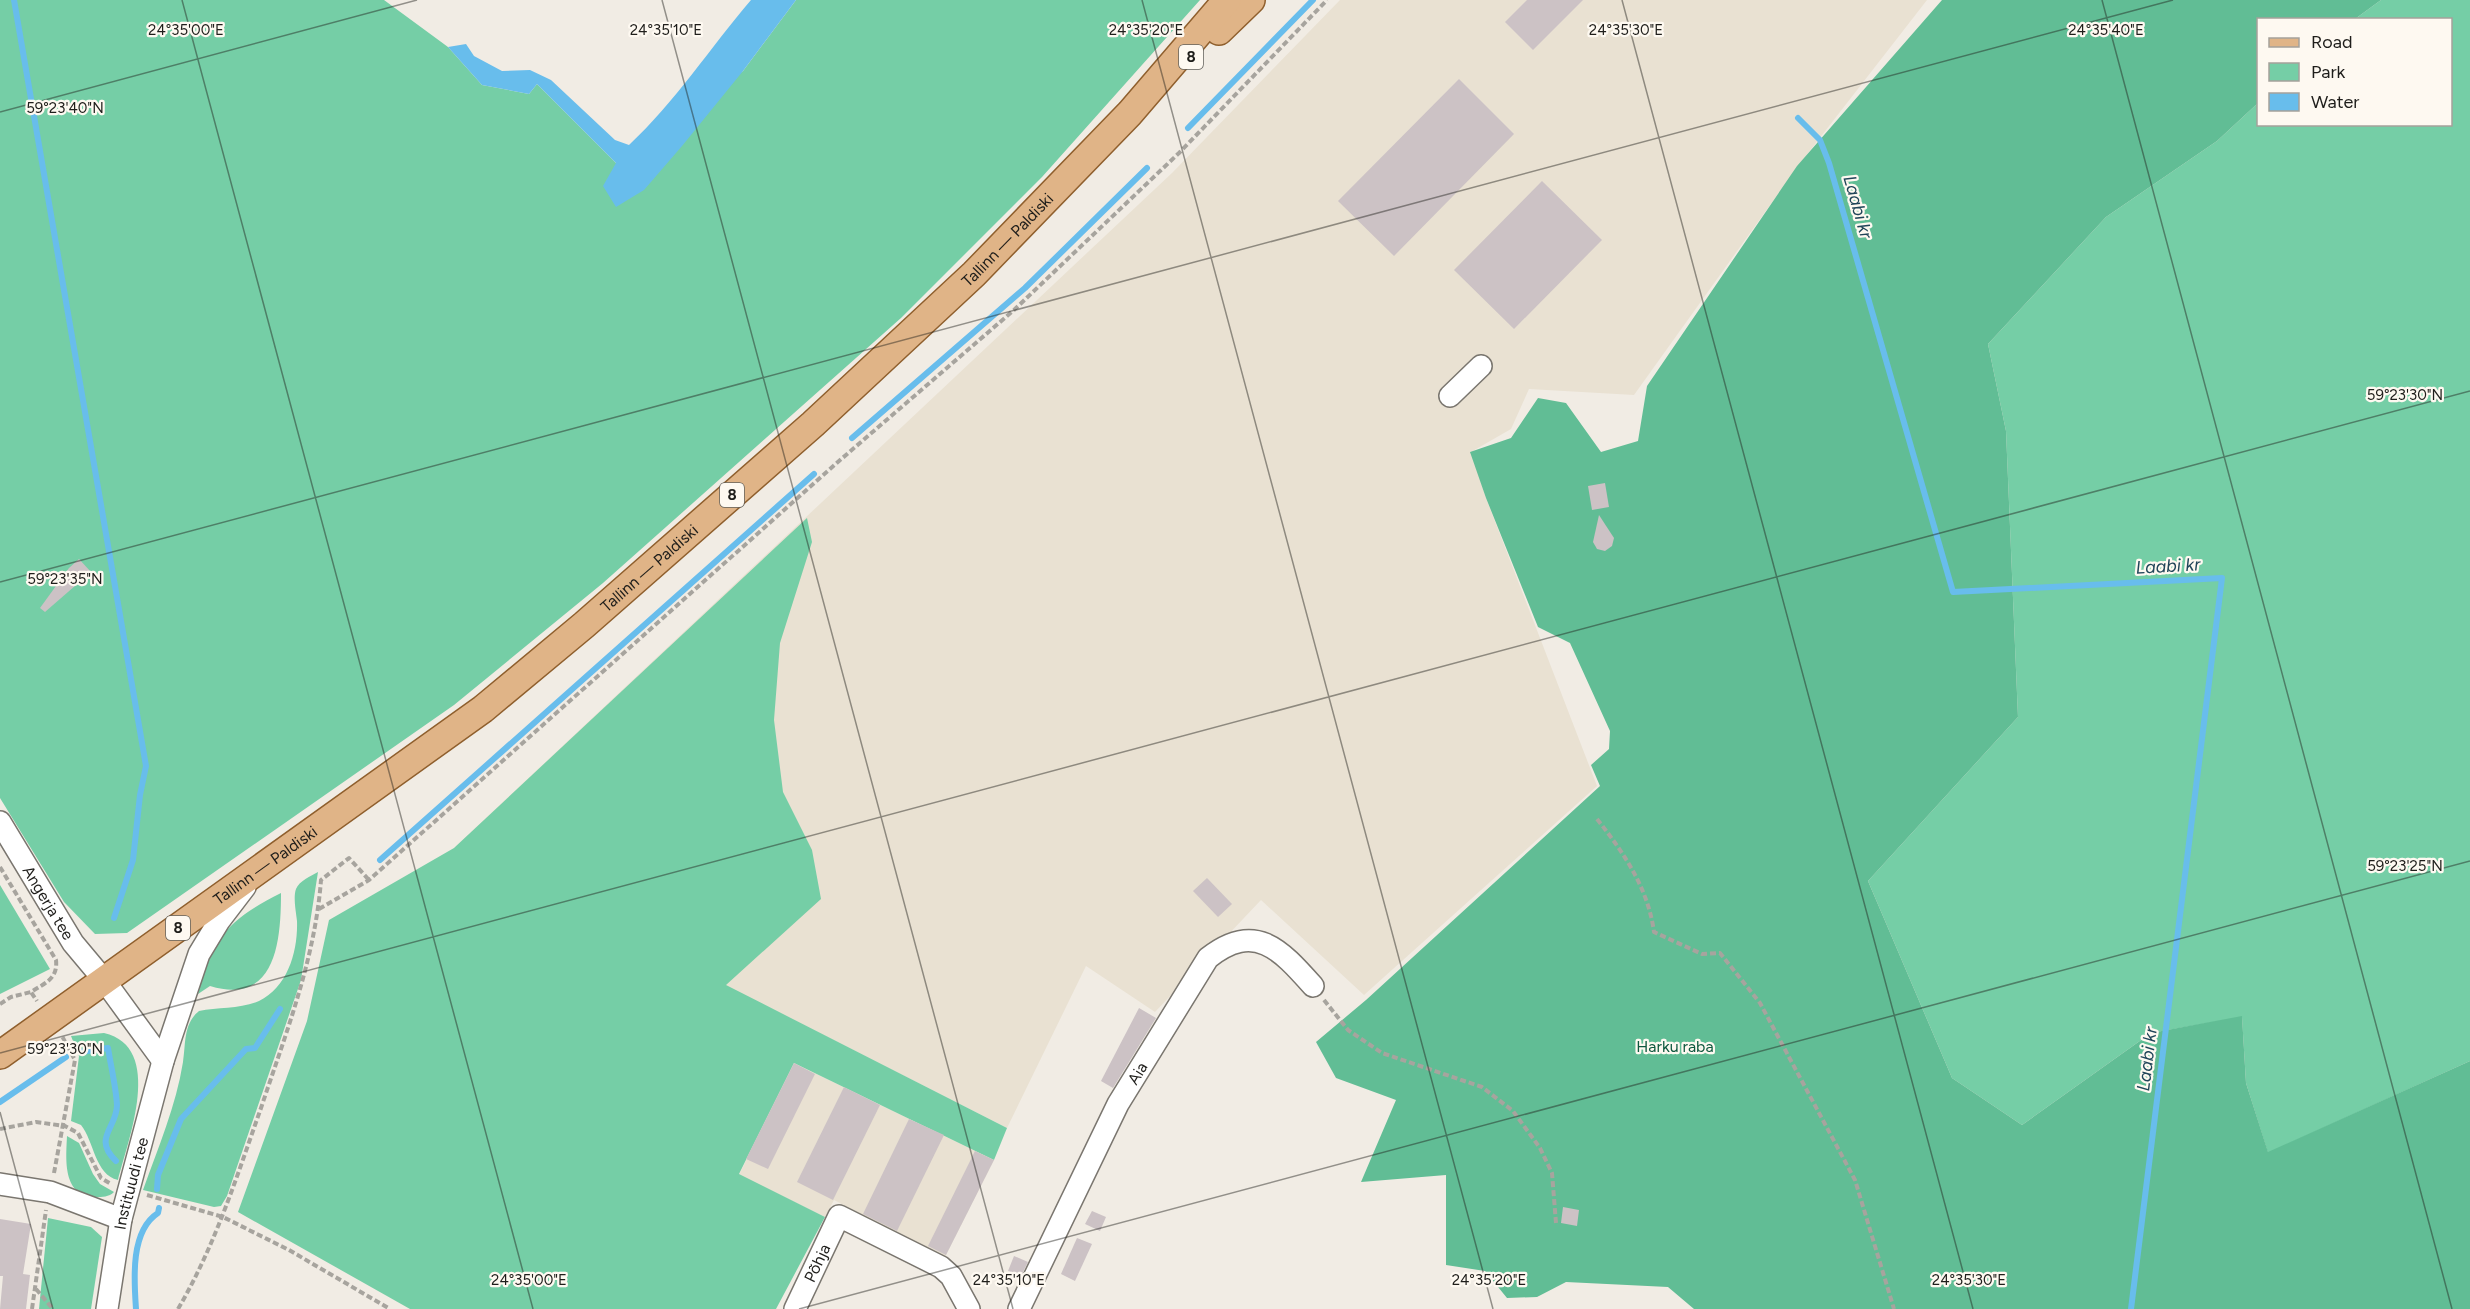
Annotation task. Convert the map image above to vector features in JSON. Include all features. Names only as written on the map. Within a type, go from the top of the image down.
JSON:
[{"type":"main road","name":"Tallinn — Paldiski","points":[[0,1055],[252,877],[483,709],[593,617],[813,424],[957,290],[1130,113],[1227,0]]},
{"type":"main road","name":"8","points":[[1130,113],[1251,0]]},
{"type":"street","points":[[1450,396],[1481,366]]},
{"type":"street","name":"Angerja tee","points":[[0,822],[73,943],[104,980]]},
{"type":"street","name":"Instituudi tee","points":[[107,1309],[121,1219],[163,1061],[199,954],[219,921],[252,877]]},
{"type":"street","name":"Aia","points":[[1019,1309],[1118,1104],[1208,958],[1230,943],[1247,939],[1261,941],[1278,950],[1313,986]]},
{"type":"street","points":[[104,980],[163,1061]]},
{"type":"street","points":[[0,1184],[50,1192],[121,1219]]},
{"type":"street","name":"Põhja","points":[[795,1309],[838,1216],[941,1267],[951,1276],[969,1309]]},
{"type":"path","points":[[319,909],[369,880],[830,468],[1014,310],[1179,153],[1327,0]]},
{"type":"path","points":[[1597,819],[1632,869],[1648,903],[1654,932],[1702,954],[1720,953],[1760,1003],[1855,1180],[1894,1309]]},
{"type":"path","points":[[177,1309],[223,1217],[300,993],[319,909],[321,880],[349,858],[369,880]]},
{"type":"path","points":[[0,867],[56,960],[57,970],[52,979],[31,992],[11,997],[0,1004]]},
{"type":"path","points":[[1313,986],[1348,1030],[1382,1053],[1482,1087],[1513,1111],[1540,1148],[1552,1173],[1556,1223]]},
{"type":"path","points":[[31,992],[69,1046],[75,1060],[65,1126],[50,1192],[32,1309]]},
{"type":"path","points":[[0,1129],[36,1122],[65,1126]]},
{"type":"path","points":[[223,1217],[289,1250],[390,1309]]},
{"type":"path","points":[[35,1288],[52,1309]]},
{"type":"shaded area","points":[[1340,0],[1927,0],[1798,166],[1634,395],[1529,389],[1511,429],[1471,452],[1486,498],[1597,786],[1364,995],[1261,900],[1155,1012],[1086,966],[1007,1128],[454,848],[1172,173]]},
{"type":"shaded area","points":[[794,1063],[994,1160],[945,1257],[834,1200],[825,1217],[739,1175]]},
{"type":"green space","points":[[0,0],[384,0],[448,47],[482,85],[529,94],[537,84],[616,163],[743,71],[796,0],[1200,0],[1042,177],[901,318],[603,583],[454,705],[127,933],[95,934],[64,902],[0,798]]},
{"type":"green space","name":"Harku raba","points":[[1942,0],[2381,0],[2356,18],[2257,18],[2257,104],[2217,141],[2106,217],[1988,344],[2006,431],[2018,717],[1868,881],[1952,1078],[2022,1125],[2151,1033],[2242,1016],[2246,1083],[2268,1152],[2470,1061],[2470,1309],[1694,1309],[1668,1287],[1566,1282],[1537,1297],[1507,1298],[1485,1271],[1446,1265],[1446,1175],[1361,1182],[1396,1100],[1336,1078],[1316,1042],[1366,1000],[1600,786],[1591,765],[1609,749],[1610,731],[1570,643],[1538,627],[1470,452],[1511,438],[1538,398],[1566,403],[1601,452],[1638,441],[1647,386],[1797,166]]},
{"type":"green space","points":[[2381,0],[2470,0],[2470,1061],[2268,1153],[2246,1083],[2242,1017],[2151,1033],[2022,1125],[1952,1078],[1868,881],[2018,717],[2006,431],[1988,344],[2106,217],[2217,141],[2257,104],[2257,126],[2452,126],[2452,18],[2356,18]]},
{"type":"green space","points":[[807,518],[812,542],[780,643],[774,720],[783,792],[812,850],[821,899],[726,985],[1007,1128],[994,1160],[794,1063],[739,1174],[825,1217],[776,1309],[410,1309],[238,1212],[307,1021],[329,920],[454,848]]},
{"type":"green space","points":[[318,872],[301,980],[227,1196],[221,1206],[214,1207],[143,1190],[176,1095],[190,1022],[199,1011],[252,1004],[269,995],[277,987],[289,967],[296,944],[296,889],[302,881]]},
{"type":"green space","points":[[0,885],[50,969],[0,994]]},
{"type":"green space","points":[[281,893],[276,949],[270,965],[261,978],[249,987],[232,990],[210,986],[198,994],[209,958],[226,931],[249,911]]},
{"type":"green space","points":[[104,1033],[123,1042],[133,1056],[138,1075],[138,1097],[134,1120],[118,1180],[104,1172],[81,1125],[71,1121],[79,1056],[71,1036]]},
{"type":"green space","points":[[67,1136],[79,1143],[93,1174],[100,1184],[114,1192],[112,1194],[96,1197],[77,1191],[68,1175]]},
{"type":"green space","points":[[48,1218],[91,1227],[102,1237],[91,1309],[39,1309]]},
{"type":"water","points":[[751,0],[796,0],[743,71],[644,190],[616,207],[603,186],[616,163],[537,84],[529,94],[482,85],[448,47],[466,44],[474,56],[502,71],[530,70],[551,80],[615,140],[629,145],[677,93]]},
{"type":"building","points":[[1527,0],[1583,0],[1533,50],[1505,22]]},
{"type":"building","points":[[1459,79],[1514,134],[1394,256],[1338,201]]},
{"type":"building","points":[[1542,181],[1602,240],[1514,329],[1454,270]]},
{"type":"building","points":[[1605,483],[1609,507],[1592,510],[1588,486]]},
{"type":"building","points":[[1599,515],[1614,538],[1612,546],[1605,551],[1597,549],[1593,542]]},
{"type":"building","points":[[79,559],[91,572],[45,612],[40,608],[69,568]]},
{"type":"building","points":[[1207,878],[1232,904],[1218,917],[1193,891]]},
{"type":"building","points":[[1139,1008],[1156,1018],[1113,1088],[1101,1081]]},
{"type":"building","points":[[794,1063],[815,1074],[768,1169],[746,1159]]},
{"type":"building","points":[[844,1087],[880,1105],[833,1200],[797,1182]]},
{"type":"building","points":[[909,1119],[944,1135],[897,1231],[863,1214]]},
{"type":"building","points":[[975,1151],[994,1160],[946,1255],[928,1246]]},
{"type":"building","points":[[1563,1207],[1579,1210],[1577,1226],[1561,1223]]},
{"type":"building","points":[[1092,1211],[1106,1217],[1100,1231],[1085,1224]]},
{"type":"building","points":[[0,1219],[31,1224],[23,1274],[30,1275],[26,1309],[0,1309],[3,1276],[0,1276]]},
{"type":"building","points":[[1077,1238],[1092,1244],[1075,1281],[1061,1274]]},
{"type":"building","points":[[1014,1256],[1028,1262],[1021,1276],[1008,1271]]},
{"type":"waterway","points":[[14,0],[146,766],[140,795],[133,860],[114,918]]},
{"type":"waterway","points":[[1188,128],[1313,0]]},
{"type":"waterway","name":"Laabi kr","points":[[1798,118],[1820,140],[1829,163],[1953,592],[2222,578],[2131,1309]]},
{"type":"waterway","points":[[852,438],[1025,288],[1147,168]]},
{"type":"waterway","points":[[380,860],[814,474]]},
{"type":"waterway","points":[[157,1189],[158,1175],[181,1119],[246,1049],[255,1048],[280,1009]]},
{"type":"waterway","points":[[81,1052],[108,1048],[117,1105],[106,1139],[106,1146],[116,1161]]},
{"type":"waterway","points":[[0,1102],[66,1057]]},
{"type":"waterway","points":[[136,1309],[135,1271],[138,1244],[142,1232],[158,1213],[159,1208]]}]
